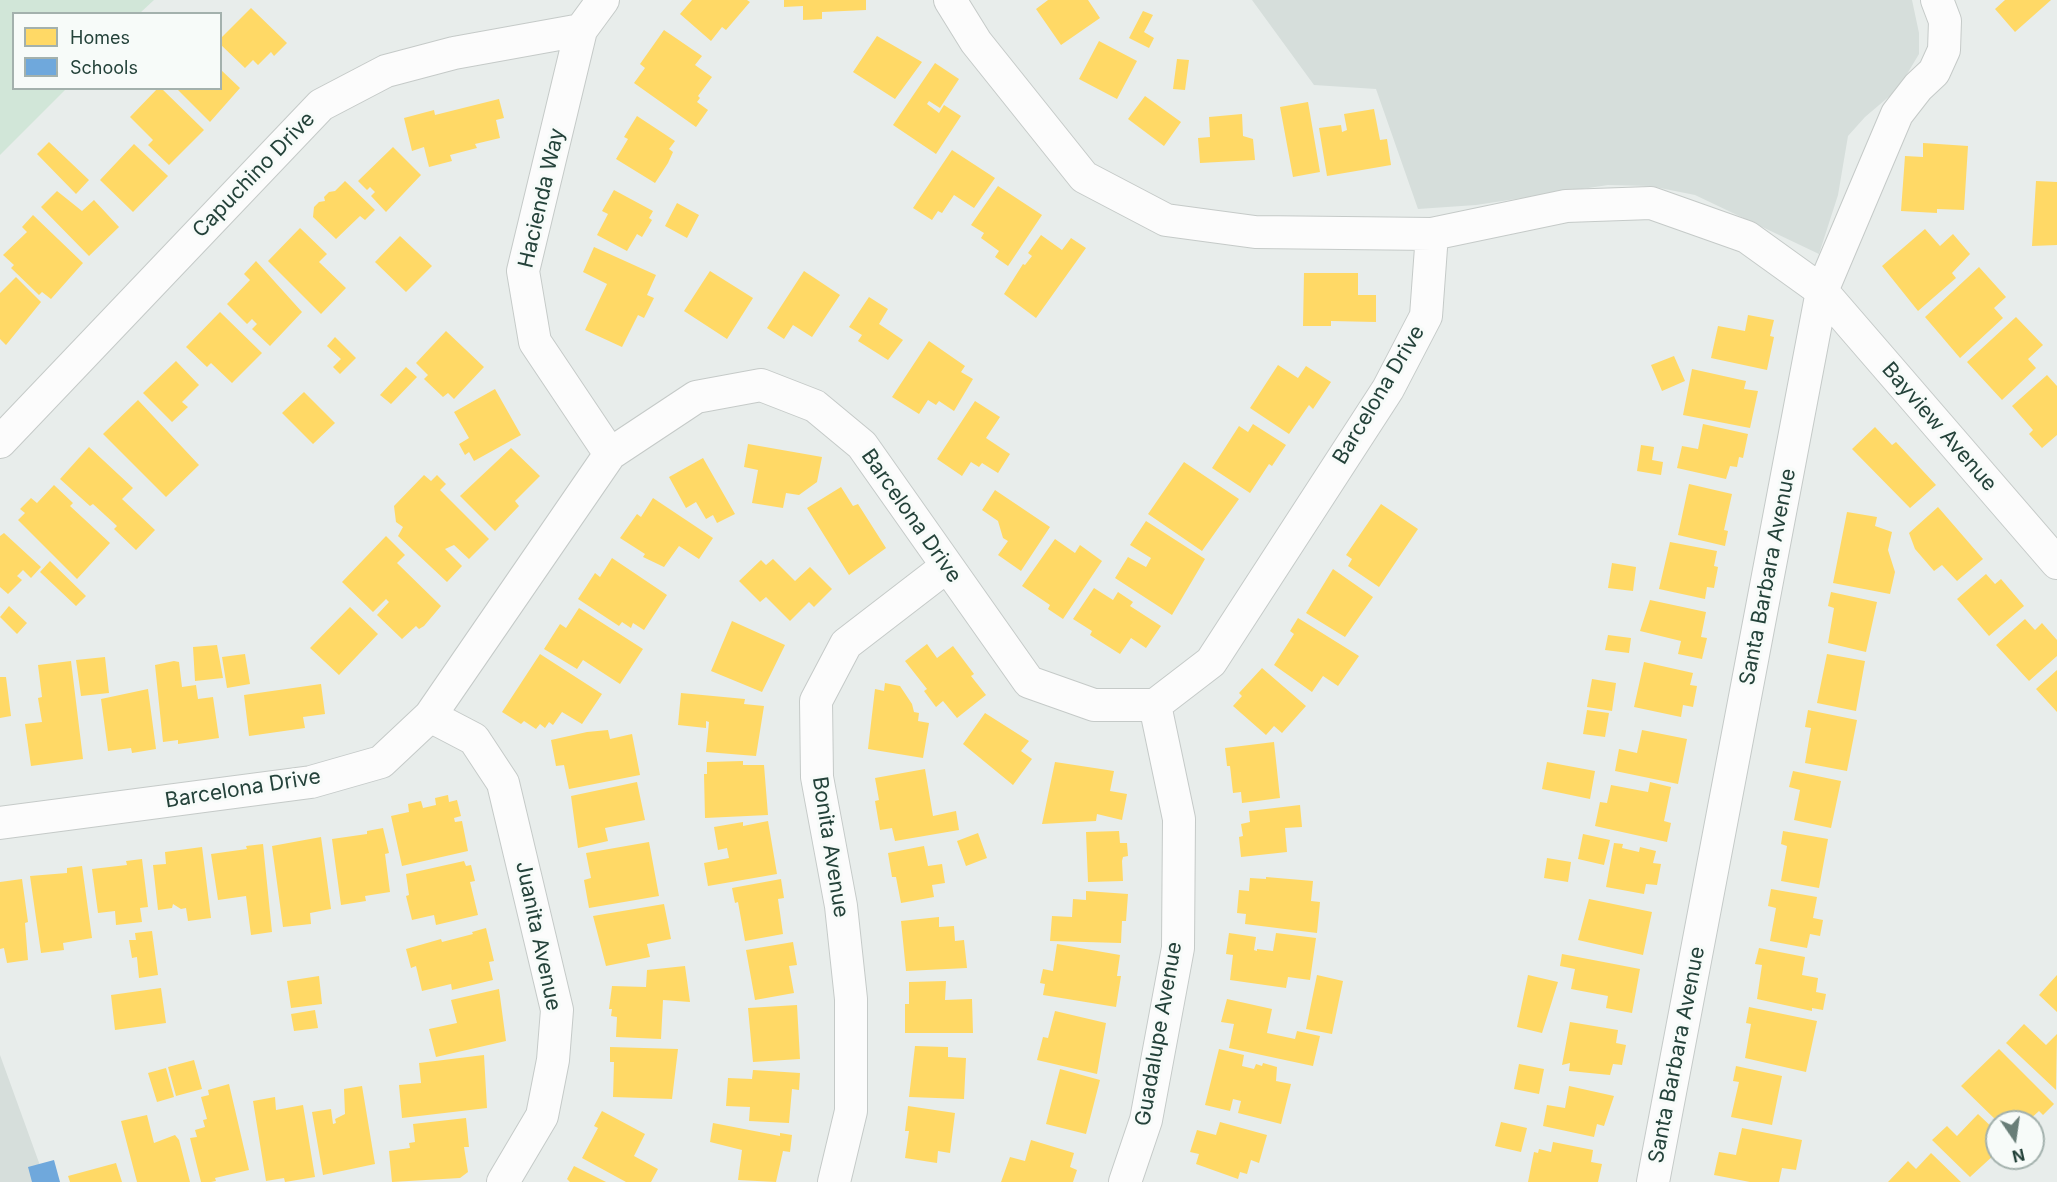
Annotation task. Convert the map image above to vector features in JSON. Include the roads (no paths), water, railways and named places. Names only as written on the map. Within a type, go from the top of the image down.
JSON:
[{"type":"street","name":"Hacienda Way","points":[[603,0],[581,30],[523,272],[535,342],[610,454]]},
{"type":"street","name":"Bayview Avenue","points":[[950,0],[976,42],[1084,177],[1166,220],[1255,232],[1432,234],[1566,206],[1651,203],[1747,237],[1822,291],[2057,563]]},
{"type":"street","name":"Santa Barbara Avenue","points":[[1653,1182],[1822,291],[1897,114],[1918,87],[1934,72],[1944,50],[1945,21],[1938,0]]},
{"type":"street","name":"Capuchino Drive","points":[[0,442],[321,105],[386,71],[454,53],[581,30]]},
{"type":"street","name":"Barcelona Drive","points":[[0,823],[310,782],[381,762],[430,716],[610,454],[696,397],[760,386],[815,406],[862,445],[1029,682],[1094,705],[1155,705],[1211,662],[1388,389],[1426,316],[1432,234]]},
{"type":"street","name":"Bonita Avenue","points":[[834,1182],[851,1111],[851,999],[841,906],[817,777],[816,701],[846,644],[946,567]]},
{"type":"street","name":"Guadalupe Avenue","points":[[1125,1182],[1146,1120],[1178,948],[1179,819],[1155,705]]},
{"type":"street","name":"Juanita Avenue","points":[[430,716],[474,739],[502,783],[557,1010],[553,1060],[542,1116],[503,1182]]}]
